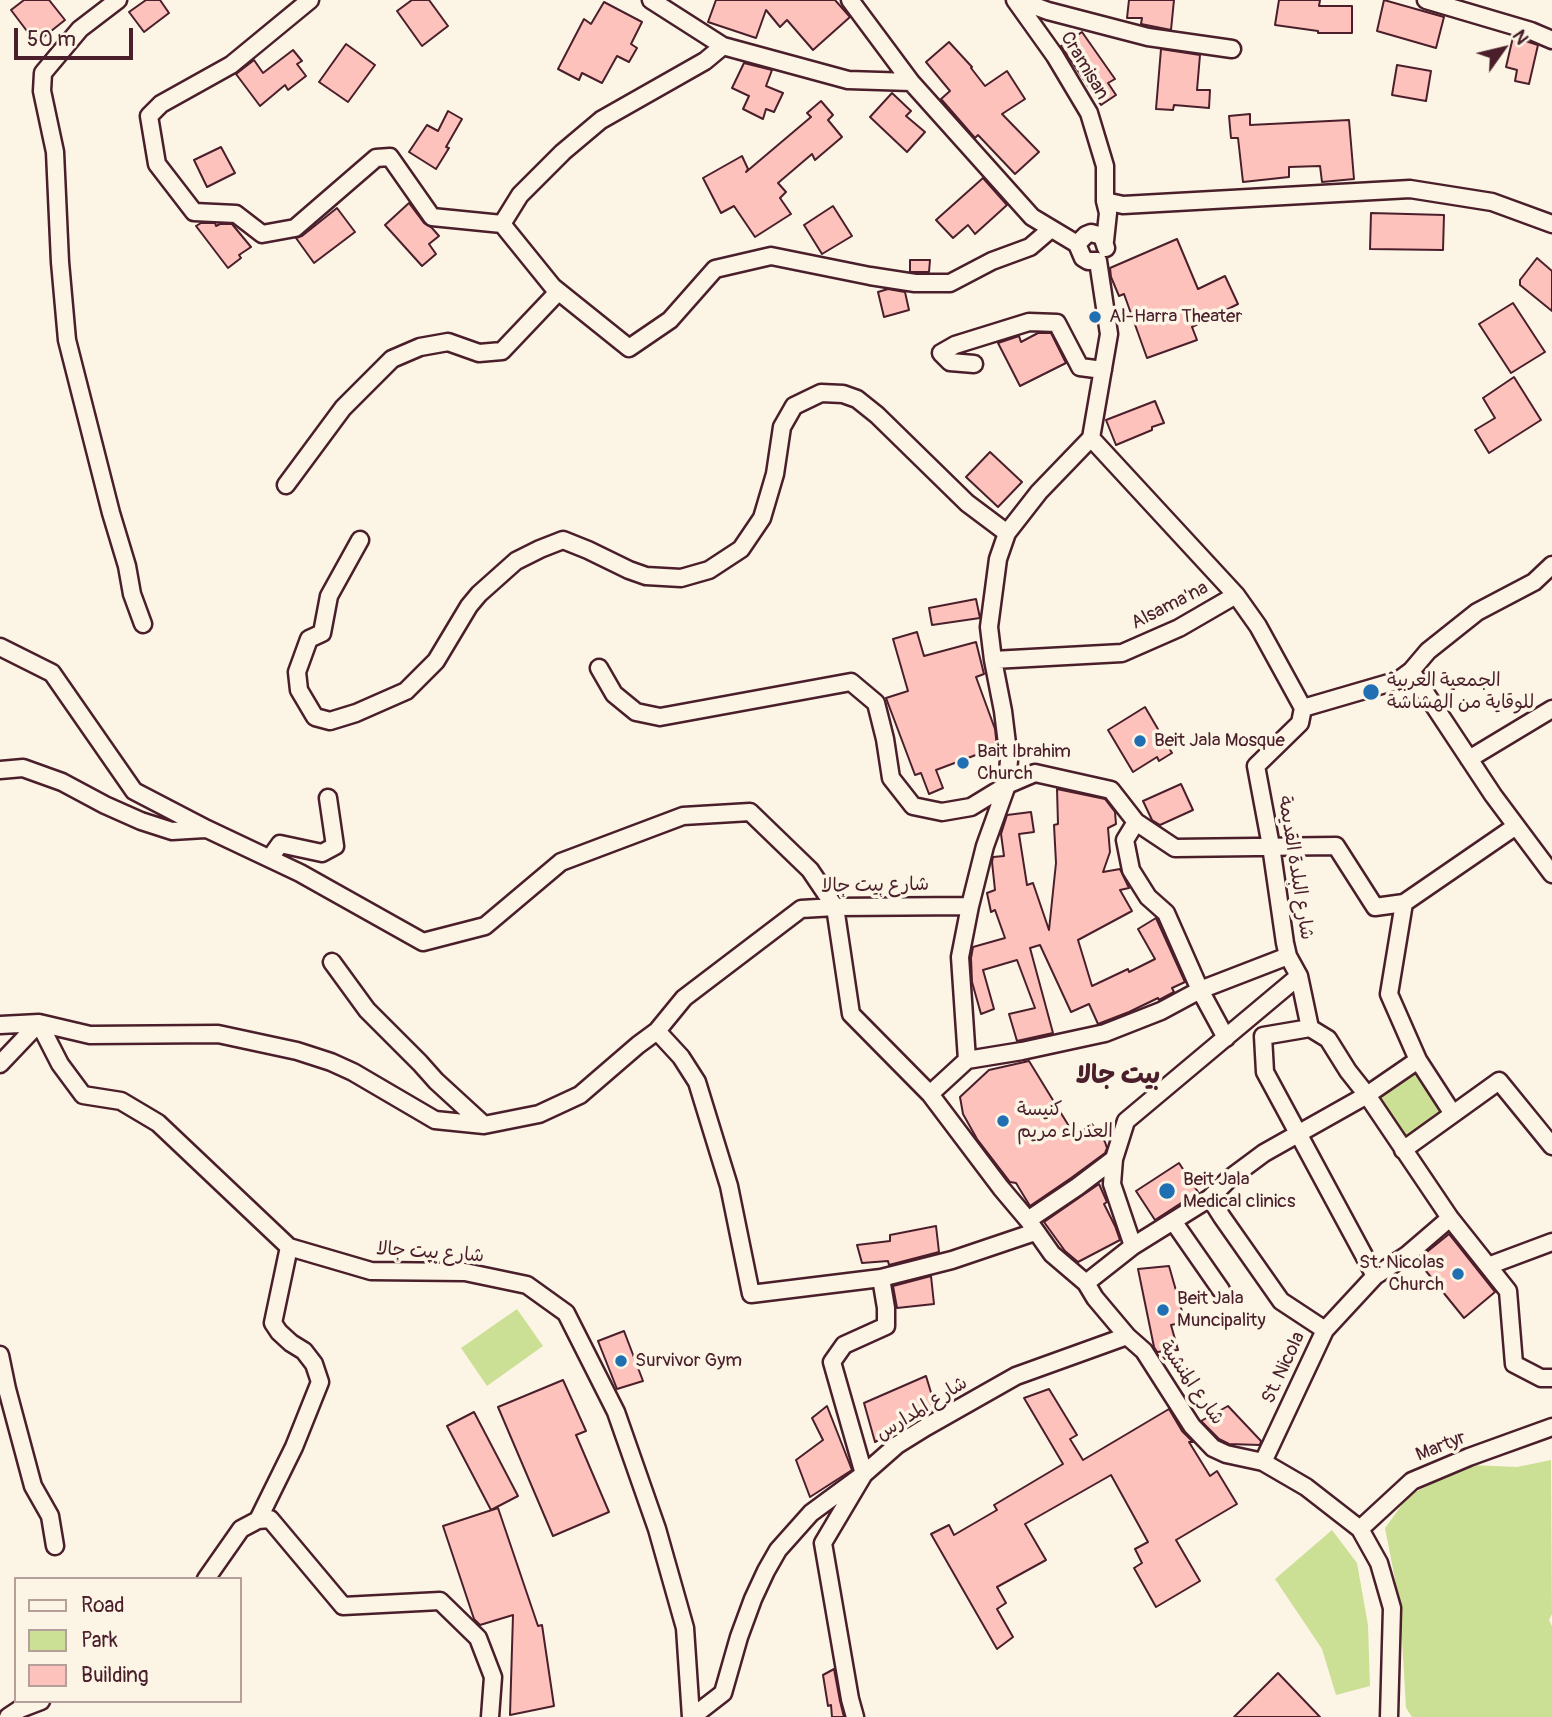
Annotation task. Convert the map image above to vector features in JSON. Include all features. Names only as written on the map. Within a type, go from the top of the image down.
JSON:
[{"type":"street","points":[[118,0],[80,29],[43,73],[41,91],[55,152],[67,341],[127,566],[132,594],[143,624]]},
{"type":"street","points":[[310,0],[231,65],[161,104],[149,116],[158,164],[194,212],[236,214],[262,234],[295,228],[376,158],[390,157],[432,217],[502,224],[558,292],[629,348],[670,320],[715,269],[771,256],[915,284],[950,283],[992,261],[1030,247],[1054,231],[1070,233],[1099,218]]},
{"type":"street","points":[[651,0],[723,46],[848,80],[911,82]]},
{"type":"street","points":[[850,0],[911,82],[1032,218],[1054,231],[1082,240],[1097,234],[1102,236],[1106,251],[1098,261],[1088,261],[1083,258],[1082,240],[1099,218],[1105,201],[1123,205],[1410,189],[1492,202],[1552,224]]},
{"type":"street","points":[[1017,0],[1048,11],[1149,37],[1232,48]]},
{"type":"street","name":"Cramisan","points":[[1017,0],[1089,113],[1105,166],[1105,201],[1108,213],[1105,241]]},
{"type":"street","points":[[1426,0],[1531,31],[1552,40]]},
{"type":"street","points":[[502,224],[520,195],[563,152],[601,120],[705,61],[723,46]]},
{"type":"street","points":[[967,1060],[960,957],[985,846],[1007,785],[1009,760],[989,627],[998,559],[1007,533],[1039,492],[1091,438],[1109,334],[1098,261]]},
{"type":"street","points":[[286,485],[343,408],[392,359],[420,347],[448,342],[479,353],[502,351],[558,292]]},
{"type":"street","points":[[974,364],[950,362],[941,353],[955,345],[1029,322],[1057,324],[1080,367],[1103,370]]},
{"type":"street","points":[[360,540],[329,596],[322,633],[309,639],[297,672],[299,691],[315,717],[330,721],[356,713],[406,691],[436,661],[479,594],[516,561],[540,549],[563,540],[646,576],[681,578],[709,570],[741,549],[762,518],[775,474],[782,427],[794,406],[821,393],[843,394],[857,399],[877,415],[967,503],[1007,533]]},
{"type":"street","name":"Alsama'na","points":[[993,660],[1122,653],[1179,628],[1236,596],[1091,438]]},
{"type":"street","points":[[1236,596],[1258,626],[1303,708],[1399,680],[1411,671],[1428,651],[1477,612],[1534,582],[1552,565]]},
{"type":"street","points":[[0,647],[52,673],[134,791],[299,873],[423,942],[485,926],[561,862],[683,816],[750,812],[810,870],[835,907]]},
{"type":"street","points":[[599,668],[614,694],[636,712],[660,718],[851,682],[876,703],[891,778],[913,806],[942,812],[971,807],[1007,785],[1035,773],[1111,790],[1136,822],[1175,848],[1336,846],[1375,907],[1404,903],[1516,826]]},
{"type":"street","points":[[1411,671],[1493,796],[1550,866]]},
{"type":"street","name":"شارع البلدة القديمة","points":[[1303,708],[1300,723],[1256,766],[1288,956],[1299,976],[1310,1028]]},
{"type":"street","points":[[1469,759],[1552,709]]},
{"type":"street","points":[[0,770],[23,768],[62,782],[141,821],[172,831],[208,829]]},
{"type":"street","points":[[270,859],[280,844],[322,853],[335,846],[328,798]]},
{"type":"street","points":[[1136,822],[1125,840],[1131,870],[1148,897],[1166,913],[1200,990],[1226,1038]]},
{"type":"street","points":[[1404,903],[1390,994],[1418,1060],[1453,1114]]},
{"type":"street","name":"شارع بيت جالا","points":[[0,1025],[39,1023],[90,1035],[218,1034],[297,1051],[331,1062],[435,1120],[484,1125],[539,1114],[580,1095],[657,1031],[684,998],[801,909],[970,906]]},
{"type":"street","name":"شارع المنشية","points":[[835,907],[851,1014],[930,1094],[1052,1254],[1086,1283],[1127,1336],[1144,1351],[1192,1426],[1213,1448],[1226,1454],[1263,1462],[1306,1487],[1360,1529]]},
{"type":"street","points":[[930,1094],[967,1060],[1022,1051],[1105,1032],[1161,1011],[1200,990],[1288,956]]},
{"type":"street","points":[[332,962],[367,1010],[436,1081],[484,1125]]},
{"type":"street","points":[[1133,1246],[1112,1184],[1114,1159],[1126,1121],[1299,976]]},
{"type":"street","points":[[0,1064],[39,1023]]},
{"type":"street","name":"شارع بيت جالا","points":[[39,1023],[60,1064],[83,1095],[121,1101],[158,1123],[289,1247],[371,1271],[465,1272],[527,1285],[566,1312],[616,1412],[657,1529],[685,1628],[691,1717]]},
{"type":"street","points":[[1375,1276],[1265,1072],[1263,1035],[1310,1028],[1328,1039],[1450,1218],[1508,1291],[1514,1364],[1541,1378],[1552,1378]]},
{"type":"street","points":[[657,1031],[681,1057],[697,1082],[729,1186],[751,1294],[881,1278],[952,1260],[1032,1226],[1114,1159]]},
{"type":"street","points":[[1086,1283],[1133,1246],[1210,1198],[1229,1179],[1264,1153],[1367,1095],[1418,1060]]},
{"type":"street","points":[[1403,1150],[1499,1080],[1552,1146]]},
{"type":"street","points":[[1210,1198],[1281,1301],[1325,1330]]},
{"type":"street","name":"St. Nicola","points":[[1263,1462],[1325,1330],[1375,1276],[1407,1255],[1450,1218]]},
{"type":"street","points":[[1173,1222],[1221,1290]]},
{"type":"street","points":[[1488,1266],[1552,1242]]},
{"type":"street","points":[[258,1520],[294,1447],[320,1382],[314,1364],[304,1351],[291,1343],[273,1323],[289,1247]]},
{"type":"street","points":[[691,1717],[723,1693],[753,1599],[778,1550],[811,1513],[864,1474],[832,1362],[844,1345],[886,1326],[881,1278]]},
{"type":"street","name":"شارع المدارس","points":[[855,1717],[847,1687],[823,1543],[864,1474],[897,1445],[1016,1376],[1127,1336]]},
{"type":"street","points":[[0,1355],[33,1486],[50,1516],[55,1546]]},
{"type":"street","name":"Martyr","points":[[1360,1529],[1412,1481],[1552,1427]]},
{"type":"street","points":[[207,1577],[241,1529],[258,1520],[270,1519],[343,1606],[440,1601],[478,1637],[494,1677],[491,1717]]},
{"type":"street","points":[[1360,1529],[1379,1563],[1392,1608],[1389,1717]]},
{"type":"street","points":[[8,1717],[36,1703]]},
{"type":"green space","points":[[1418,1060],[1453,1114],[1403,1150],[1367,1095]]},
{"type":"green space","points":[[517,1309],[543,1346],[487,1386],[461,1348]]},
{"type":"green space","points":[[1551,1460],[1552,1614],[1549,1620],[1552,1626],[1552,1717],[1412,1717],[1406,1708],[1400,1605],[1385,1528],[1409,1495],[1470,1465],[1517,1467]]},
{"type":"green space","points":[[1332,1530],[1357,1563],[1368,1625],[1370,1686],[1336,1695],[1322,1649],[1275,1579]]},
{"type":"building","points":[[24,0],[49,0],[65,20],[36,43],[11,10]]},
{"type":"building","points":[[146,0],[160,0],[169,13],[144,32],[129,12]]},
{"type":"building","points":[[412,0],[429,0],[448,26],[422,46],[397,11]]},
{"type":"building","points":[[716,0],[835,0],[850,17],[813,50],[787,20],[780,27],[766,10],[756,38],[708,22]]},
{"type":"building","points":[[1129,0],[1174,0],[1171,30],[1141,24],[1142,18],[1127,18]]},
{"type":"building","points":[[1279,0],[1320,0],[1319,6],[1352,6],[1352,33],[1318,33],[1275,25]]},
{"type":"building","points":[[1384,0],[1444,17],[1436,48],[1377,31]]},
{"type":"building","points":[[604,2],[642,22],[631,44],[637,48],[629,62],[617,56],[602,83],[582,73],[579,80],[558,69],[584,19],[591,24]]},
{"type":"building","points":[[1082,32],[1115,79],[1108,83],[1116,95],[1101,105],[1061,46]]},
{"type":"building","points":[[1513,37],[1538,45],[1529,84],[1515,81],[1517,70],[1506,67]]},
{"type":"building","points":[[949,42],[985,86],[1007,71],[1025,99],[1002,114],[1039,152],[1015,174],[978,135],[975,138],[941,99],[950,91],[926,62]]},
{"type":"building","points":[[346,44],[375,65],[348,102],[319,82]]},
{"type":"building","points":[[1161,49],[1200,55],[1197,90],[1210,90],[1209,108],[1174,105],[1173,110],[1156,109]]},
{"type":"building","points":[[293,50],[302,61],[297,64],[306,76],[288,90],[285,85],[260,106],[236,74],[254,60],[263,73]]},
{"type":"building","points":[[744,63],[772,70],[766,86],[783,93],[774,112],[766,109],[763,119],[743,109],[749,96],[732,88]]},
{"type":"building","points":[[1397,65],[1431,71],[1426,101],[1392,95]]},
{"type":"building","points":[[892,93],[911,111],[906,116],[925,132],[907,152],[870,117]]},
{"type":"building","points":[[821,101],[833,115],[828,120],[842,137],[815,160],[812,154],[778,183],[786,192],[780,198],[791,214],[755,237],[734,206],[721,213],[703,178],[742,156],[748,169],[746,172],[811,117],[807,113]]},
{"type":"building","points":[[448,111],[462,119],[436,169],[409,152],[427,125],[438,131]]},
{"type":"building","points":[[1250,114],[1250,125],[1349,120],[1354,179],[1322,182],[1320,166],[1289,167],[1289,177],[1243,182],[1238,138],[1231,138],[1229,116]]},
{"type":"building","points":[[221,147],[235,173],[207,187],[194,160]]},
{"type":"building","points":[[983,178],[1007,205],[975,234],[968,225],[953,238],[936,220]]},
{"type":"building","points":[[409,203],[424,223],[439,236],[429,244],[436,254],[422,266],[385,225]]},
{"type":"building","points":[[833,206],[852,236],[822,254],[804,225]]},
{"type":"building","points":[[337,208],[355,232],[314,263],[296,238]]},
{"type":"building","points":[[1371,213],[1444,215],[1443,250],[1370,249]]},
{"type":"building","points":[[201,223],[215,223],[216,226],[232,224],[251,247],[239,255],[241,258],[228,268],[196,226]]},
{"type":"building","points":[[1177,239],[1198,289],[1225,276],[1238,304],[1192,327],[1197,340],[1147,358],[1124,294],[1119,296],[1110,268]]},
{"type":"building","points":[[1537,258],[1552,271],[1552,311],[1520,285],[1520,280]]},
{"type":"building","points":[[910,260],[930,260],[929,272],[910,272]]},
{"type":"building","points":[[888,289],[905,292],[909,310],[884,317],[878,292]]},
{"type":"building","points":[[1513,303],[1545,352],[1511,373],[1479,324]]},
{"type":"building","points":[[1038,333],[1051,333],[1066,363],[1020,386],[998,343],[1019,336],[1021,342]]},
{"type":"building","points":[[1514,377],[1541,420],[1489,453],[1475,430],[1495,418],[1483,398]]},
{"type":"building","points":[[1155,401],[1164,423],[1116,445],[1106,420]]},
{"type":"building","points":[[990,452],[1022,482],[998,507],[966,477]]},
{"type":"building","points":[[976,599],[980,618],[932,625],[929,608]]},
{"type":"building","points":[[917,632],[924,656],[976,642],[984,674],[976,677],[995,729],[997,747],[936,770],[943,788],[929,794],[921,773],[915,775],[886,698],[908,691],[893,639]]},
{"type":"building","name":"Beit Jala Mosque","points":[[1145,707],[1172,753],[1159,761],[1157,757],[1133,772],[1108,730]]},
{"type":"building","points":[[1181,784],[1193,810],[1160,825],[1152,820],[1143,801]]},
{"type":"building","points":[[1057,789],[1105,799],[1115,812],[1116,824],[1108,828],[1110,852],[1103,872],[1120,869],[1129,888],[1120,890],[1132,911],[1078,940],[1092,986],[1155,959],[1138,929],[1156,918],[1185,982],[1172,988],[1174,992],[1159,1000],[1158,998],[1098,1024],[1089,1004],[1071,1012],[1040,945],[1030,948],[1053,1033],[1017,1041],[1009,1014],[1035,1008],[1017,960],[983,970],[994,1009],[981,1014],[972,982],[971,958],[973,947],[1005,938],[995,910],[991,912],[987,893],[995,890],[993,857],[1004,856],[1001,834],[1007,815],[1031,812],[1034,832],[1019,834],[1027,885],[1033,883],[1049,930],[1056,863],[1054,825],[1058,824]]},
{"type":"building","points":[[1029,1061],[1075,1136],[1092,1124],[1107,1148],[1105,1153],[1030,1206],[1016,1183],[1010,1182],[977,1139],[963,1114],[960,1097],[989,1070]]},
{"type":"building","name":"Beit Jala Medical clinics","points":[[1179,1163],[1198,1192],[1155,1220],[1136,1191]]},
{"type":"building","points":[[1099,1184],[1107,1202],[1104,1204],[1120,1240],[1078,1262],[1065,1251],[1044,1222]]},
{"type":"building","points":[[936,1226],[939,1252],[889,1265],[888,1261],[862,1263],[857,1245],[890,1241],[890,1235]]},
{"type":"building","name":"St. Nicolas Church","points":[[1449,1234],[1495,1292],[1464,1318],[1417,1260]]},
{"type":"building","points":[[1169,1266],[1185,1322],[1171,1325],[1178,1350],[1157,1352],[1138,1269]]},
{"type":"building","points":[[931,1276],[934,1304],[897,1308],[893,1286]]},
{"type":"building","name":"Survivor Gym","points":[[624,1331],[643,1381],[617,1389],[598,1341]]},
{"type":"building","points":[[926,1376],[936,1409],[875,1442],[864,1403]]},
{"type":"building","points":[[563,1380],[586,1431],[576,1435],[609,1512],[553,1536],[498,1407]]},
{"type":"building","points":[[1049,1389],[1077,1435],[1070,1439],[1083,1460],[1169,1409],[1182,1431],[1193,1442],[1189,1442],[1210,1476],[1217,1471],[1237,1504],[1176,1540],[1200,1581],[1156,1607],[1134,1568],[1142,1563],[1135,1549],[1148,1542],[1111,1475],[1025,1524],[1046,1560],[997,1587],[1006,1603],[997,1609],[1013,1637],[997,1649],[931,1534],[949,1525],[954,1535],[997,1510],[994,1505],[1063,1464],[1024,1398]]},
{"type":"building","points":[[827,1406],[852,1470],[810,1497],[796,1460],[823,1440],[812,1418]]},
{"type":"building","points":[[1228,1406],[1261,1441],[1260,1445],[1229,1444],[1219,1439],[1201,1421]]},
{"type":"building","points":[[474,1412],[518,1496],[491,1510],[447,1426]]},
{"type":"building","points":[[498,1508],[538,1626],[542,1625],[554,1706],[510,1715],[513,1615],[480,1625],[474,1619],[443,1526]]},
{"type":"building","points":[[834,1669],[844,1717],[832,1717],[831,1705],[828,1706],[823,1675]]},
{"type":"building","points":[[1278,1673],[1320,1717],[1234,1717]]},
{"type":"place","name":"Al-Harra Theater","points":[[1095,317]]},
{"type":"place","name":"الجمعية العربية للوقاية من الهشاشة","points":[[1371,692]]},
{"type":"place","name":"Beit Jala Mosque","points":[[1140,741]]},
{"type":"place","name":"Bait Ibrahim Church","points":[[963,763]]},
{"type":"place","name":"كنيسة العذراء مريم","points":[[1003,1121]]},
{"type":"place","name":"Beit Jala Medical clinics","points":[[1167,1191]]},
{"type":"place","name":"St. Nicolas Church","points":[[1458,1274]]},
{"type":"place","name":"Beit Jala Muncipality","points":[[1163,1310]]},
{"type":"place","name":"Survivor Gym","points":[[621,1361]]},
{"type":"district","name":"بيت جالا","points":[[1118,1076]]}]
